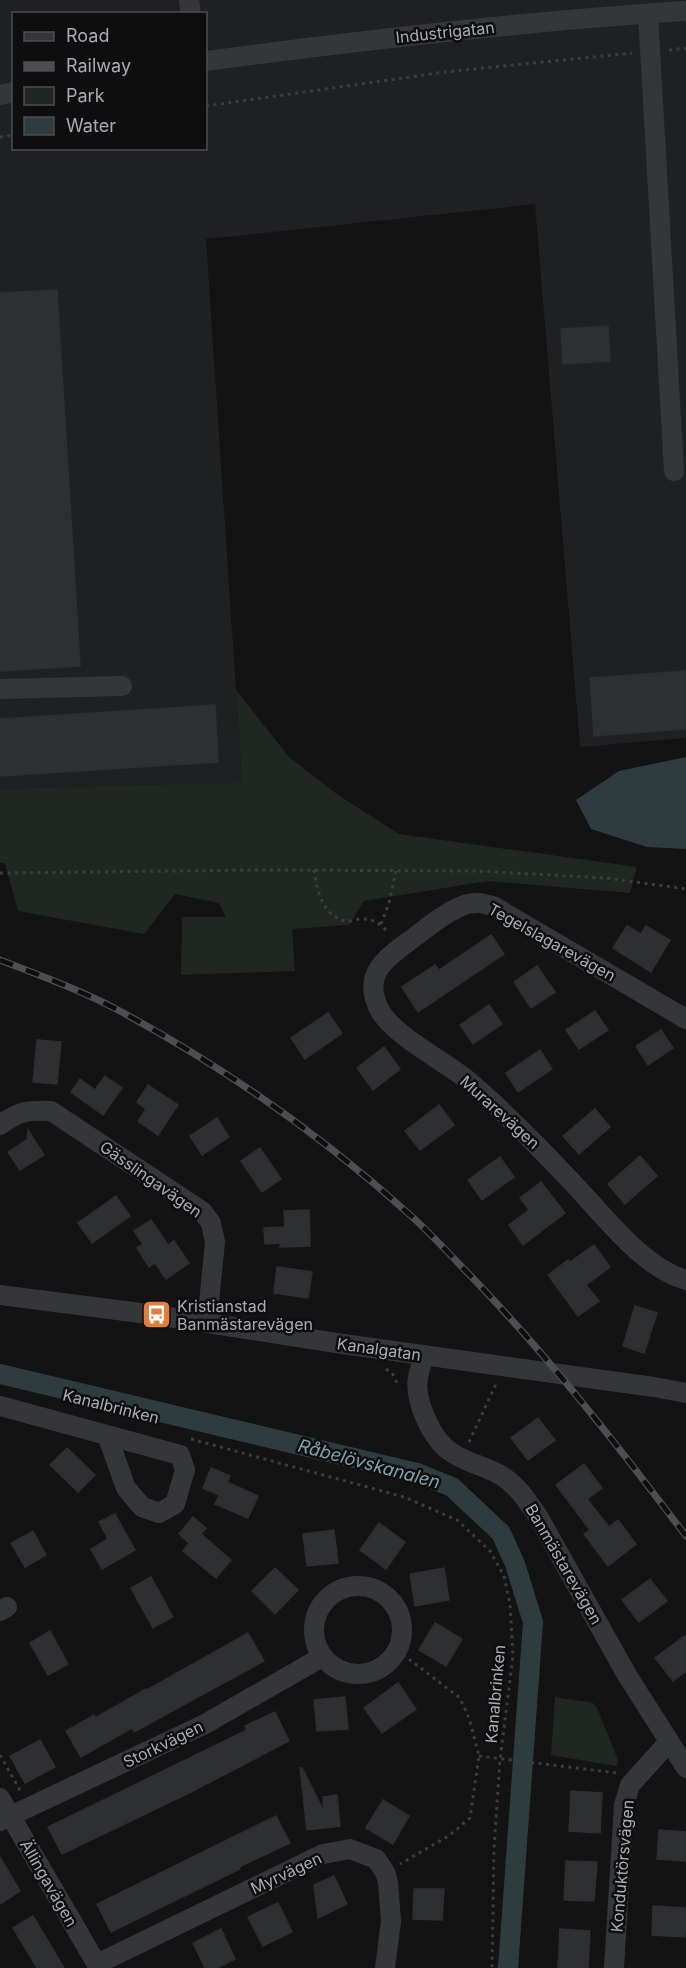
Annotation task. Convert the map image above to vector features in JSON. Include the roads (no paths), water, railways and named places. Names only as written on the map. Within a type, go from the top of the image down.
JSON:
[{"type":"street","name":"Industrigatan","points":[[207,61],[372,39],[576,18],[686,12]]},
{"type":"street","points":[[648,14],[652,51],[674,471]]},
{"type":"street","points":[[0,689],[122,686]]},
{"type":"street","name":"Tegelslagarevägen","points":[[417,935],[456,909],[474,902],[493,906],[686,1019]]},
{"type":"street","name":"Murarevägen","points":[[417,935],[378,966],[373,984],[379,1009],[395,1028],[465,1079],[538,1147],[641,1255],[672,1276],[686,1280]]},
{"type":"street","name":"Gässlingavägen","points":[[0,1125],[27,1110],[51,1111],[202,1211],[211,1223],[215,1242],[207,1323]]},
{"type":"street","name":"Kanalgatan","points":[[0,1295],[686,1393]]},
{"type":"street","name":"Banmästarevägen","points":[[423,1356],[417,1380],[427,1421],[433,1434],[441,1445],[453,1454],[504,1477],[525,1497],[627,1675],[686,1768]]},
{"type":"street","points":[[0,1406],[107,1435]]},
{"type":"street","points":[[354,1586],[375,1589],[392,1602],[399,1615],[402,1629],[397,1650],[382,1667],[362,1674],[340,1671],[322,1657],[313,1630],[318,1609],[333,1593],[354,1586]]},
{"type":"street","name":"Storkvägen","points":[[5,1819],[205,1724],[322,1657]]},
{"type":"street","name":"Konduktörsvägen","points":[[614,1968],[624,1805],[630,1785],[669,1742]]},
{"type":"street","name":"Ällingavägen","points":[[0,1798],[5,1819],[98,1966]]},
{"type":"street","name":"Myrvägen","points":[[98,1966],[323,1854],[350,1848],[376,1859],[385,1872],[388,1882],[391,1921],[385,1968]]},
{"type":"water","points":[[686,757],[686,849],[647,847],[591,829],[576,800],[619,771]]},
{"type":"waterway","name":"Råbelövskanalen","points":[[0,1374],[417,1473],[452,1487],[501,1533],[515,1564],[533,1622],[508,1968]]},
{"type":"railway","points":[[0,960],[104,1003],[195,1054],[270,1103],[375,1185],[429,1233],[521,1330],[605,1431],[686,1536]]},
{"type":"place","name":"Kristianstad Banmästarevägen","points":[[156,1315]]}]
